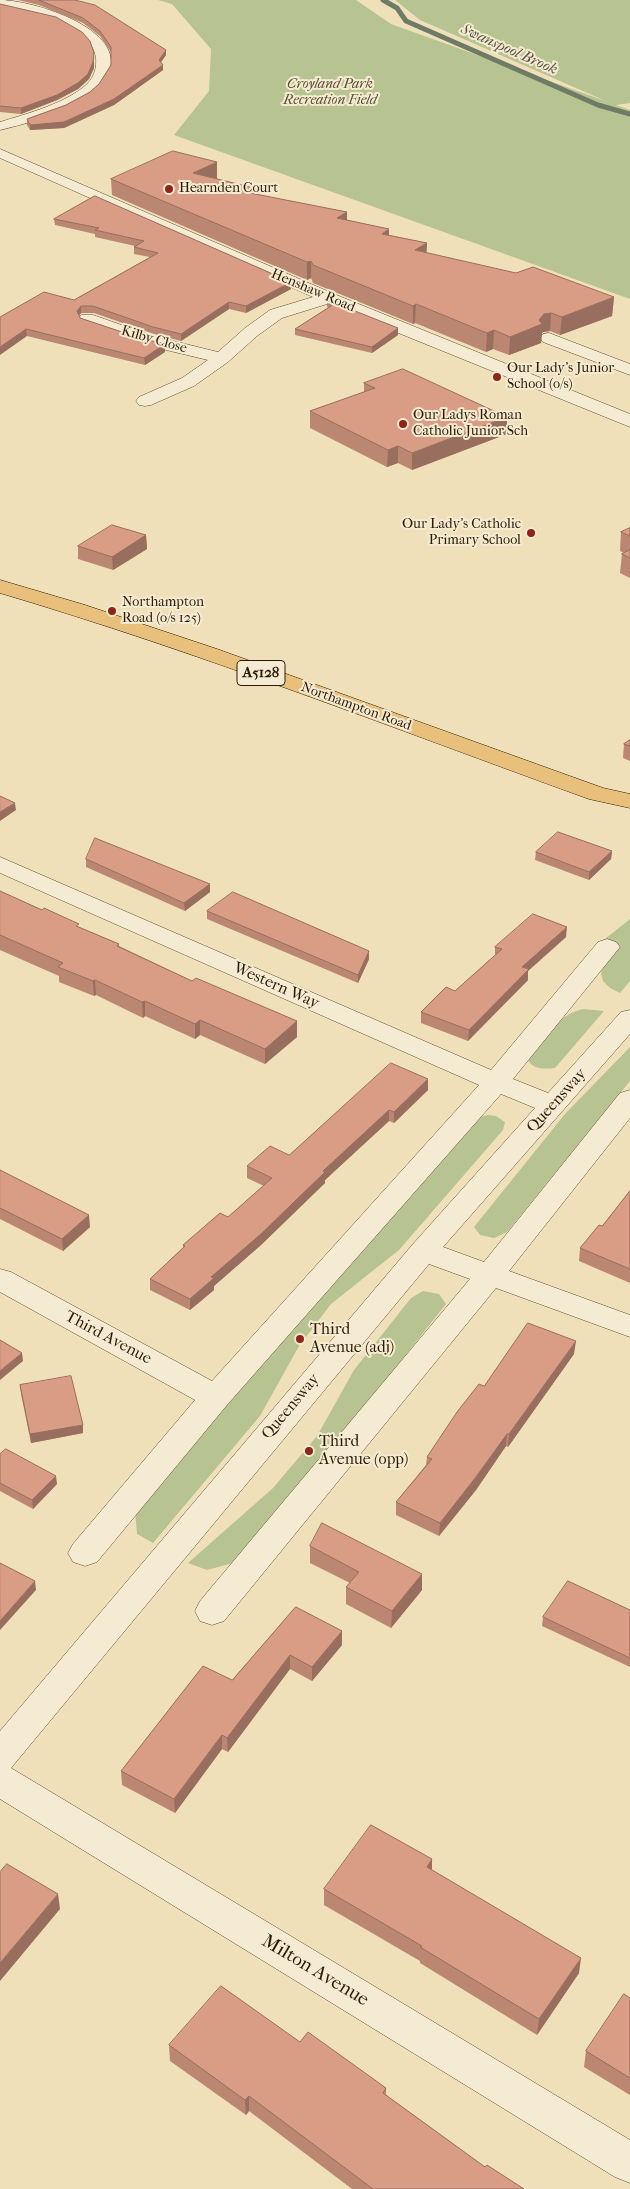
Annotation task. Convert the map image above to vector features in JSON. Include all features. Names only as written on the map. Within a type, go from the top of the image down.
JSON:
[{"type":"main road","name":"Northampton Road","points":[[0,586],[78,609],[209,654],[597,794],[630,801]]},
{"type":"main road","name":"Northampton Road","points":[[597,794],[630,819]]},
{"type":"street","points":[[0,3],[34,10],[67,20],[89,35],[102,50],[104,68],[93,86],[66,102],[26,119],[0,126]]},
{"type":"street","name":"Henshaw Road","points":[[0,154],[328,298],[627,417]]},
{"type":"street","points":[[8,173],[31,167]]},
{"type":"street","name":"Kilby Close","points":[[145,401],[188,382],[222,358],[251,332],[276,314],[328,298]]},
{"type":"street","name":"Kilby Close","points":[[87,319],[147,340],[222,358]]},
{"type":"street","points":[[549,338],[630,370]]},
{"type":"street","name":"Western Way","points":[[0,864],[496,1082],[553,1105]]},
{"type":"street","points":[[85,1553],[216,1396],[496,1082],[607,947]]},
{"type":"street","name":"Queensway","points":[[0,1757],[423,1250],[630,1018]]},
{"type":"street","points":[[212,1611],[490,1275],[630,1099]]},
{"type":"street","points":[[423,1250],[630,1326]]},
{"type":"street","name":"Third Avenue","points":[[0,1280],[216,1396]]},
{"type":"street","name":"Milton Avenue","points":[[0,1780],[630,2163]]},
{"type":"green space","name":"Croyland Park Recreation Field","points":[[158,0],[356,0],[391,24],[608,102],[420,20],[395,0],[630,0],[630,103],[616,105],[630,110],[630,299],[174,135],[209,91],[211,49],[172,4]]},
{"type":"green space","points":[[630,919],[630,981],[620,993],[610,988],[603,981],[601,973],[604,965],[600,943]]},
{"type":"green space","points":[[583,1009],[604,1011],[555,1068],[548,1069],[533,1066],[528,1060],[530,1055],[553,1027],[567,1016]]},
{"type":"green space","points":[[630,1047],[630,1081],[507,1232],[494,1238],[480,1235],[474,1227],[565,1114]]},
{"type":"green space","points":[[488,1115],[496,1116],[505,1122],[503,1130],[399,1250],[331,1304],[299,1346],[260,1416],[153,1543],[137,1534],[135,1510],[474,1119]]},
{"type":"green space","points":[[423,1291],[439,1294],[446,1304],[275,1520],[237,1562],[207,1570],[188,1563],[273,1488],[317,1436],[354,1370],[411,1298]]},
{"type":"building","points":[[39,0],[75,0],[95,5],[166,50],[159,60],[163,65],[114,99],[64,122],[30,125],[27,119],[66,105],[90,92],[99,84],[111,65],[111,47],[100,31],[83,18]]},
{"type":"building","points":[[0,4],[56,17],[82,32],[90,41],[94,53],[93,62],[88,74],[78,83],[57,95],[21,108],[0,106]]},
{"type":"building","points":[[173,151],[217,162],[193,173],[258,189],[250,193],[347,212],[337,218],[389,229],[382,234],[427,243],[415,250],[516,273],[533,267],[614,297],[562,317],[551,313],[544,314],[539,320],[542,324],[510,337],[494,330],[487,333],[416,304],[413,306],[313,265],[311,261],[307,262],[111,179]]},
{"type":"building","points":[[95,196],[291,282],[246,306],[229,302],[181,334],[153,327],[93,306],[81,306],[77,311],[80,318],[140,338],[165,344],[144,358],[26,329],[0,347],[0,317],[44,292],[74,300],[158,253],[134,247],[144,241],[95,230],[99,228],[54,219]]},
{"type":"building","points":[[327,300],[398,328],[372,347],[295,329],[331,306]]},
{"type":"building","points":[[403,369],[507,417],[412,453],[398,446],[388,450],[310,411],[375,388],[364,383]]},
{"type":"building","points":[[112,525],[146,535],[112,557],[78,546]]},
{"type":"building","points":[[630,528],[630,536],[621,532]]},
{"type":"building","points":[[630,550],[630,558],[622,554]]},
{"type":"building","points":[[630,740],[630,746],[624,744]]},
{"type":"building","points":[[0,796],[15,803],[0,812]]},
{"type":"building","points":[[558,832],[612,851],[589,872],[536,852]]},
{"type":"building","points":[[95,838],[210,884],[184,903],[86,859]]},
{"type":"building","points":[[0,891],[79,924],[76,926],[119,944],[117,946],[192,981],[196,978],[297,1021],[265,1049],[200,1020],[195,1024],[95,980],[93,981],[58,967],[63,963],[0,935]]},
{"type":"building","points":[[233,892],[369,951],[358,975],[207,911]]},
{"type":"building","points":[[533,914],[567,927],[522,967],[529,969],[469,1030],[421,1012],[446,987],[455,991],[502,949],[495,947]]},
{"type":"building","points":[[391,1063],[428,1079],[394,1112],[389,1110],[323,1171],[325,1172],[261,1234],[211,1277],[214,1278],[190,1299],[150,1279],[185,1246],[183,1245],[220,1213],[228,1217],[272,1178],[247,1166],[270,1146],[289,1155]]},
{"type":"building","points":[[0,1170],[89,1215],[62,1239],[0,1208]]},
{"type":"building","points":[[630,1191],[630,1269],[580,1248],[599,1225],[602,1226]]},
{"type":"building","points":[[528,1323],[576,1341],[509,1434],[507,1434],[440,1523],[396,1502],[432,1459],[427,1457],[457,1412],[479,1384],[484,1386]]},
{"type":"building","points":[[0,1340],[22,1353],[0,1371]]},
{"type":"building","points":[[71,1376],[83,1425],[30,1434],[20,1385]]},
{"type":"building","points":[[6,1449],[56,1476],[32,1500],[0,1483],[0,1454]]},
{"type":"building","points":[[322,1523],[422,1574],[392,1611],[346,1587],[359,1572],[310,1546]]},
{"type":"building","points":[[0,1563],[35,1581],[0,1621]]},
{"type":"building","points":[[568,1581],[630,1610],[630,1658],[543,1617]]},
{"type":"building","points":[[296,1607],[342,1631],[312,1667],[290,1655],[227,1738],[222,1735],[174,1799],[121,1771],[203,1666],[232,1680]]},
{"type":"building","points":[[371,1825],[432,1859],[427,1867],[581,1958],[539,2019],[420,1947],[422,1946],[324,1889]]},
{"type":"building","points":[[7,1864],[58,1894],[0,1963],[0,1872]]},
{"type":"building","points":[[221,1986],[300,2042],[308,2032],[386,2088],[383,2093],[485,2167],[487,2165],[524,2189],[373,2189],[249,2096],[245,2100],[169,2045]]},
{"type":"building","points":[[624,1994],[630,1998],[630,2078],[586,2051]]},
{"type":"waterway","name":"Swanspool Brook","points":[[383,0],[397,8],[406,21],[598,105],[630,114]]},
{"type":"place","name":"Hearnden Court","points":[[169,189]]},
{"type":"place","name":"Our Lady's Junior School (o/s)","points":[[497,377]]},
{"type":"place","name":"Our Ladys Roman Catholic Junior Sch","points":[[403,424]]},
{"type":"place","name":"Our Lady's Catholic Primary School","points":[[531,533]]},
{"type":"place","name":"Northampton Road (o/s 125)","points":[[112,611]]},
{"type":"place","name":"Third Avenue (adj)","points":[[300,1339]]},
{"type":"place","name":"Third Avenue (opp)","points":[[309,1451]]}]
